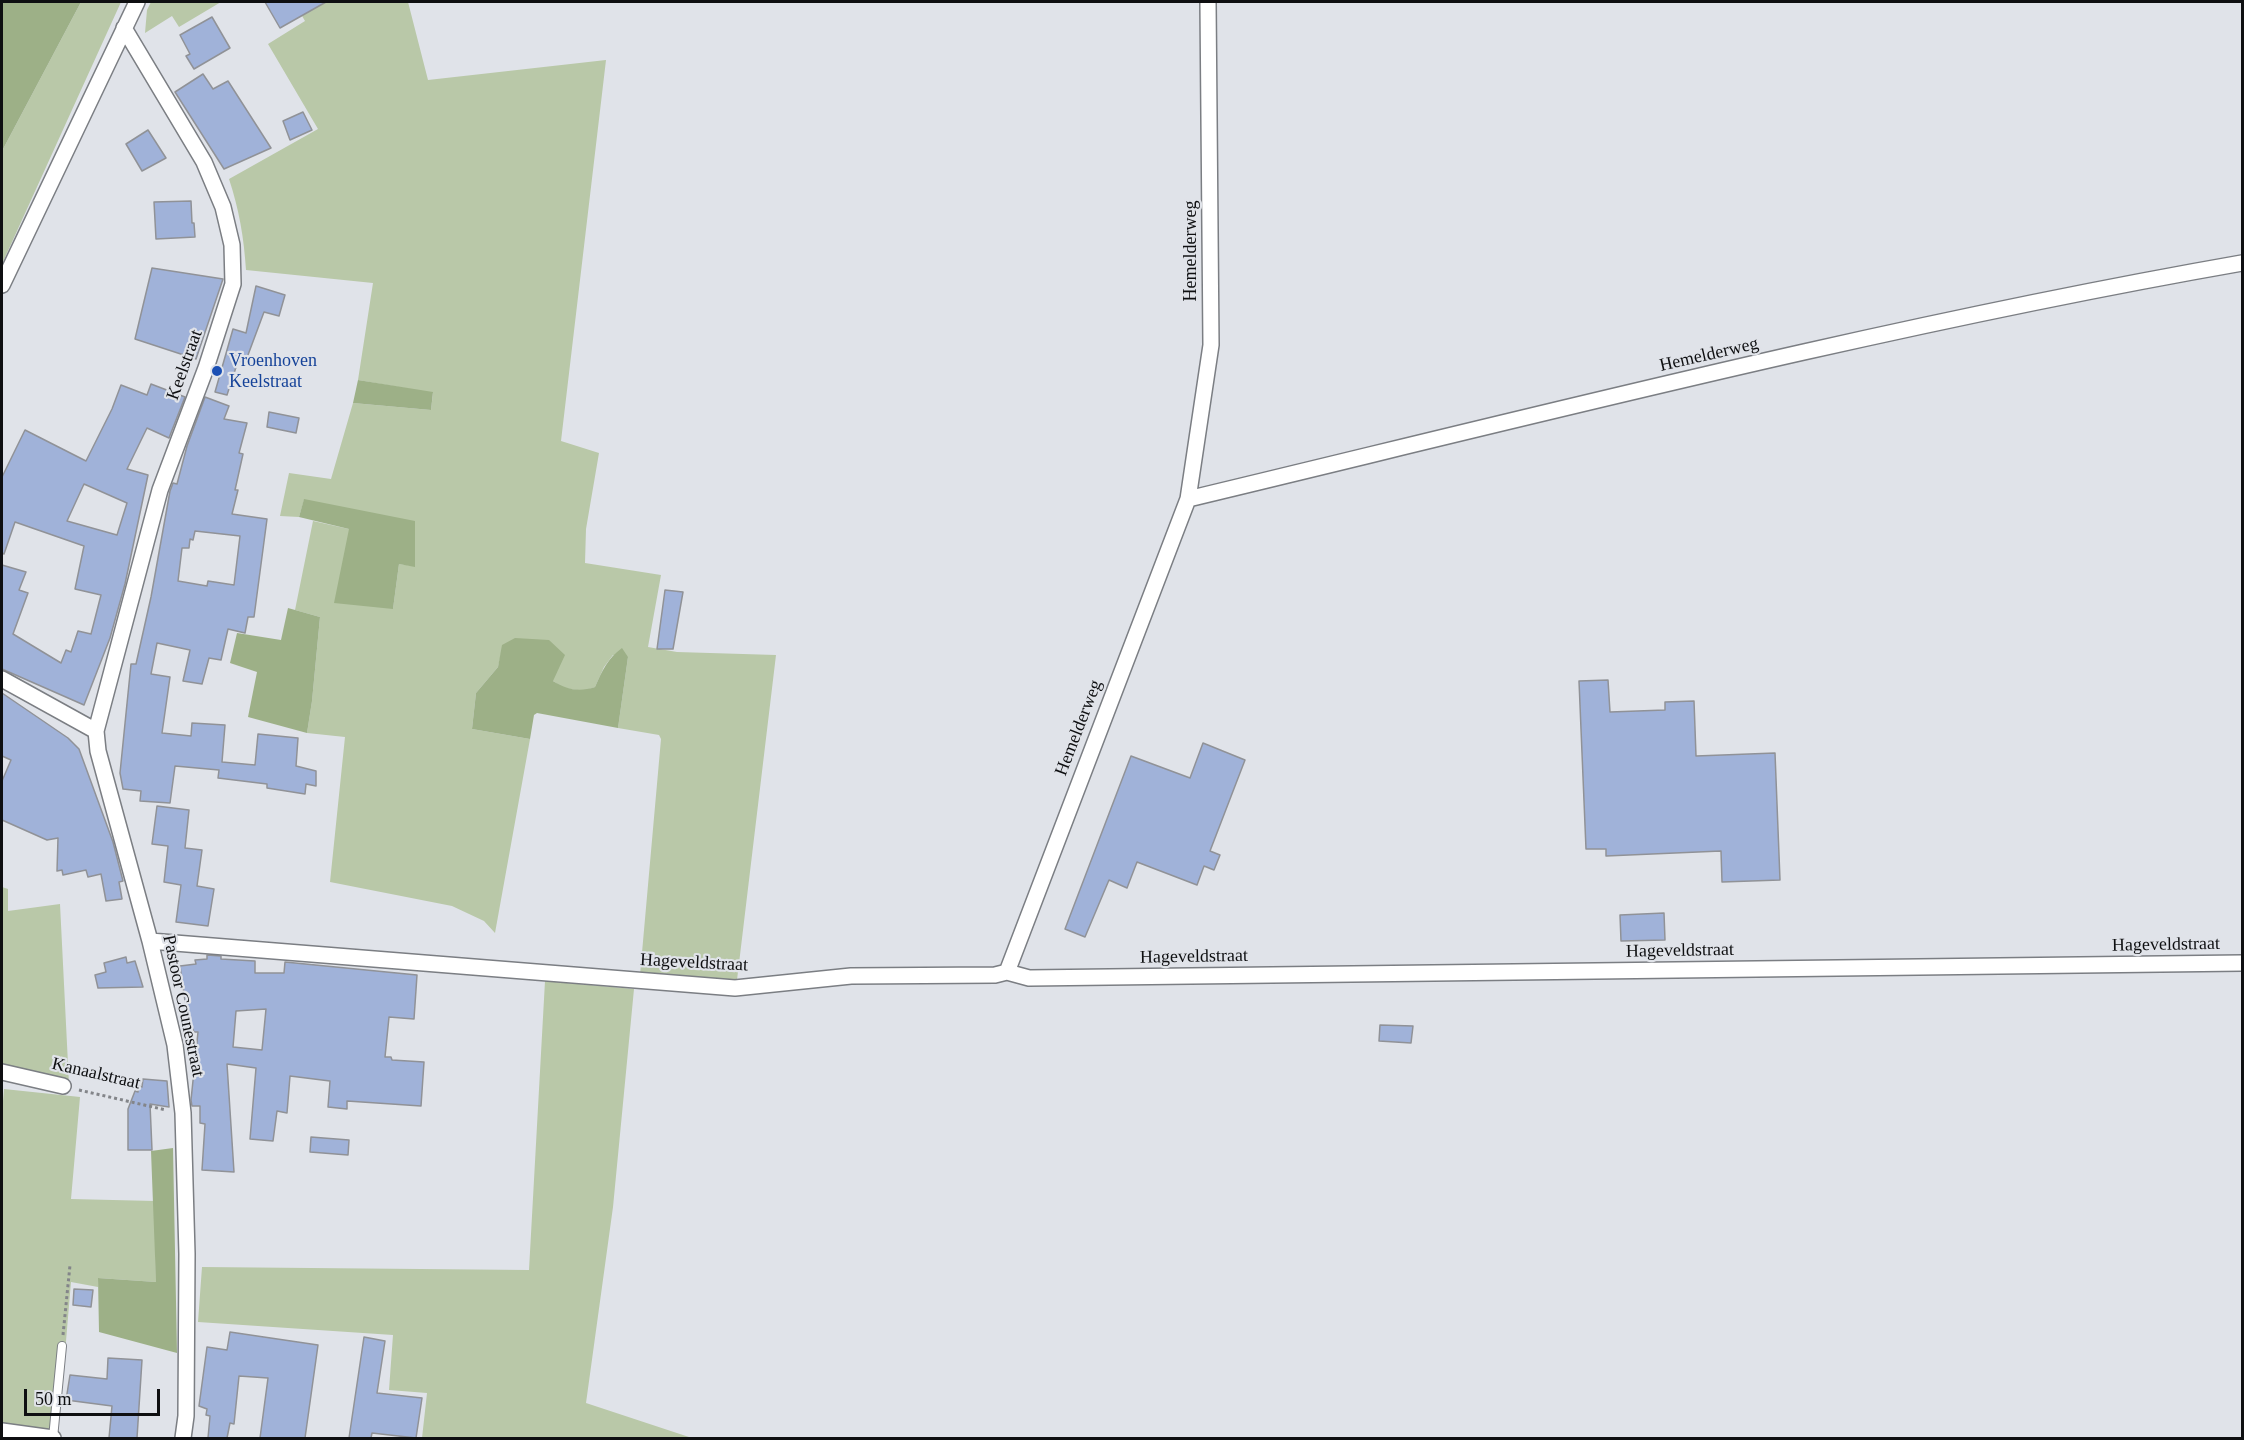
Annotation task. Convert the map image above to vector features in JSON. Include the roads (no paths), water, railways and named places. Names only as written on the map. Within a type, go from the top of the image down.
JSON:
[{"type":"street","points":[[2,280],[137,2]]},
{"type":"street","name":"Hemelderweg","points":[[1007,972],[1188,499],[1211,345],[1208,2]]},
{"type":"street","name":"Keelstraat","points":[[96,731],[160,490],[206,368],[233,284],[232,245],[219,198],[204,162],[124,28]]},
{"type":"street","name":"Hemelderweg","points":[[1188,499],[1880,334],[2144,280],[2242,263]]},
{"type":"street","points":[[2,679],[96,731]]},
{"type":"street","name":"Pastoor Counestraat","points":[[96,731],[98,751],[150,940],[175,1046],[183,1113],[187,1254],[186,1416],[183,1438]]},
{"type":"street","name":"Hageveldstraat","points":[[150,940],[735,987],[851,976],[994,975],[1007,972],[1029,978],[2242,963]]},
{"type":"street","name":"Kanaalstraat","points":[[2,1072],[63,1086]]},
{"type":"street","points":[[2,1431],[53,1438]]},
{"type":"lane","points":[[53,1438],[62,1346]]},
{"type":"place","name":"Vroenhoven Keelstraat","points":[[217,371]]}]
